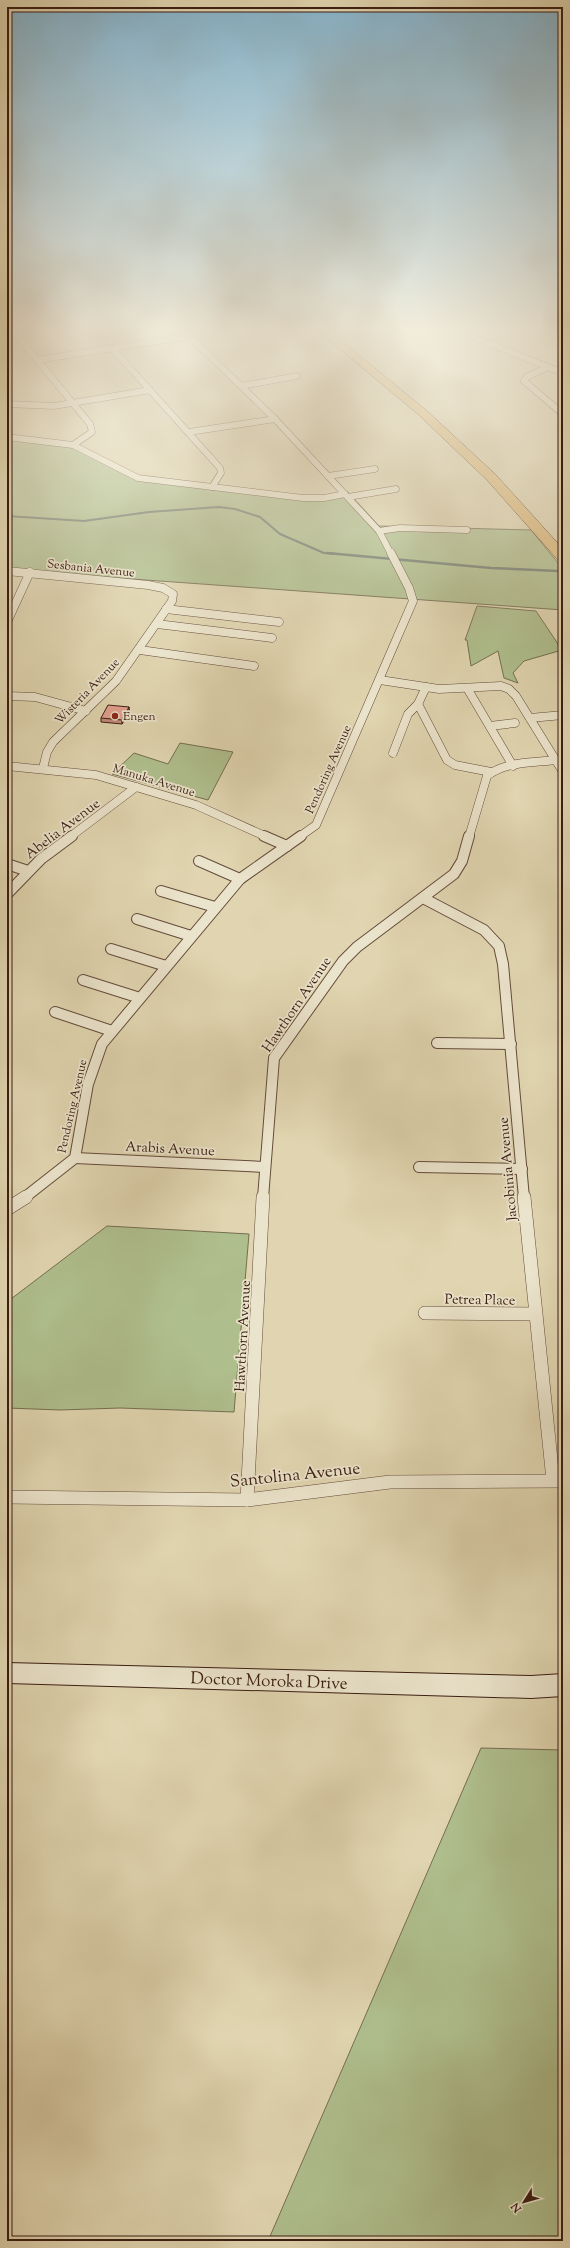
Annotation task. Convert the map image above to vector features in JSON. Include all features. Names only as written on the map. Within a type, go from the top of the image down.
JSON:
[{"type":"highway","points":[[450,438],[491,476],[563,556]]},
{"type":"main road","name":"Doctor Moroka Drive","points":[[7,1673],[530,1687],[563,1685]]},
{"type":"main road","name":"Doctor Moroka Drive","points":[[530,1687],[563,1692]]},
{"type":"street","points":[[14,438],[73,445],[131,476],[212,487],[308,498],[346,496],[396,489]]},
{"type":"street","points":[[73,445],[84,438]]},
{"type":"street","points":[[194,438],[221,471],[212,487]]},
{"type":"street","name":"Pendoring Avenue","points":[[7,1209],[35,1191],[74,1158],[88,1087],[97,1052],[112,1031],[240,879],[316,825],[413,601],[409,588],[379,531],[293,438]]},
{"type":"street","points":[[328,476],[375,469]]},
{"type":"street","points":[[379,531],[400,528],[468,530]]},
{"type":"street","name":"Sesbania Avenue","points":[[7,571],[30,572],[148,585],[171,592]]},
{"type":"street","points":[[7,622],[30,572]]},
{"type":"street","name":"Wisteria Avenue","points":[[43,768],[47,752],[53,742],[116,681],[140,650],[174,597],[171,592]]},
{"type":"street","points":[[166,609],[279,622]]},
{"type":"street","points":[[157,624],[272,638]]},
{"type":"street","points":[[140,650],[254,666]]},
{"type":"street","points":[[380,680],[426,687],[505,687],[512,691],[563,772]]},
{"type":"street","points":[[393,753],[408,714],[418,704],[426,687]]},
{"type":"street","points":[[467,688],[513,766]]},
{"type":"street","points":[[7,696],[35,697],[86,711]]},
{"type":"street","points":[[418,704],[447,760],[455,766],[491,772],[496,768],[556,760]]},
{"type":"street","points":[[530,718],[563,715]]},
{"type":"street","points":[[490,726],[515,723]]},
{"type":"street","name":"Manuka Avenue","points":[[7,766],[79,772],[136,787],[196,805],[287,846]]},
{"type":"street","name":"Hawthorn Avenue","points":[[247,1500],[265,1167],[271,1077],[274,1058],[343,960],[357,947],[454,874],[459,867],[487,776],[491,772]]},
{"type":"street","name":"Abelia Avenue","points":[[7,894],[41,859],[136,787]]},
{"type":"street","points":[[199,861],[240,879]]},
{"type":"street","points":[[7,864],[28,871]]},
{"type":"street","points":[[161,891],[215,907]]},
{"type":"street","name":"Jacobinia Avenue","points":[[423,898],[484,930],[499,946],[503,964],[511,1044],[535,1314],[558,1481]]},
{"type":"street","points":[[136,919],[191,936]]},
{"type":"street","points":[[111,949],[166,966]]},
{"type":"street","points":[[83,980],[140,998]]},
{"type":"street","points":[[55,1012],[112,1031]]},
{"type":"street","points":[[437,1043],[511,1044]]},
{"type":"street","name":"Arabis Avenue","points":[[74,1158],[265,1167]]},
{"type":"street","points":[[419,1167],[522,1169]]},
{"type":"street","name":"Petrea Place","points":[[425,1313],[535,1314]]},
{"type":"street","name":"Santolina Avenue","points":[[7,1497],[247,1500],[390,1482],[558,1481]]},
{"type":"green space","points":[[7,438],[72,444],[134,477],[312,498],[348,492],[379,526],[531,530],[563,569],[563,610],[7,570]]},
{"type":"green space","points":[[477,606],[536,611],[562,650],[524,661],[513,673],[518,683],[504,678],[498,651],[471,666],[467,640],[465,640]]},
{"type":"green space","points":[[180,743],[233,752],[208,800],[112,774],[134,753],[168,764]]},
{"type":"green space","points":[[107,1226],[249,1234],[234,1412],[120,1408],[60,1410],[7,1408],[7,1302]]},
{"type":"green space","points":[[481,1748],[563,1750],[563,2241],[268,2241]]},
{"type":"building","name":"Engen","points":[[108,705],[129,707],[122,720],[101,718]]},
{"type":"waterway","points":[[7,516],[84,521],[149,512],[219,507],[235,509],[260,517],[280,534],[324,553],[338,554]]},
{"type":"waterway","points":[[327,553],[338,554]]},
{"type":"waterway","points":[[338,554],[491,568],[558,571]]},
{"type":"place","name":"Engen","points":[[115,716]]}]
